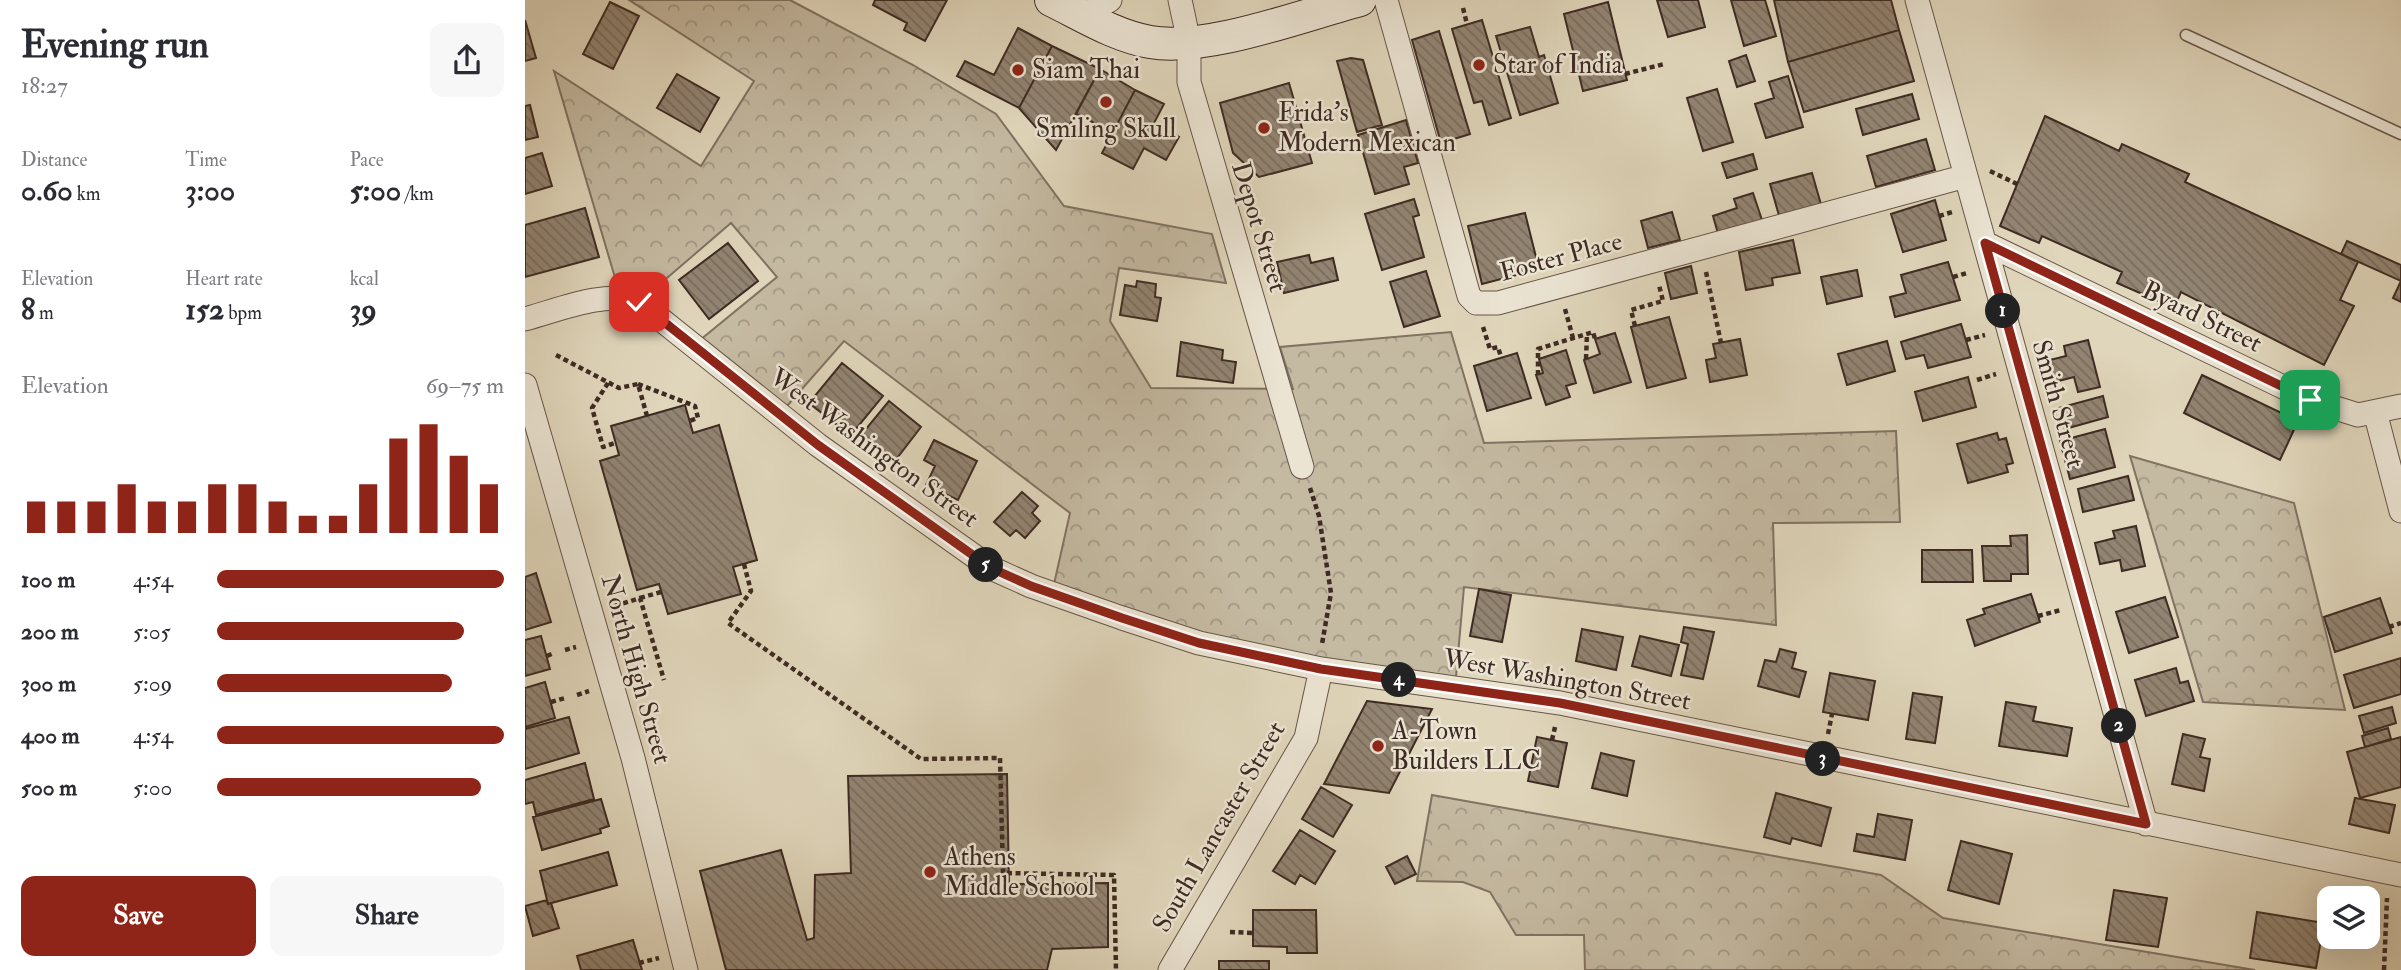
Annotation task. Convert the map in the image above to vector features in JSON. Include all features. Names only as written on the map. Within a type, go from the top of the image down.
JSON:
[{"type":"main road","points":[[1051,0],[1096,8],[1138,39],[1160,43],[1223,37],[1360,0]]},
{"type":"street","name":"Depot Street","points":[[1180,0],[1189,42],[1189,82],[1302,467]]},
{"type":"street","name":"Foster Place","points":[[1386,0],[1445,216],[1469,296],[1476,303],[1498,303],[1975,171]]},
{"type":"street","name":"Smith Street","points":[[1917,0],[1975,171],[1985,243],[2146,824]]},
{"type":"street","name":"Byard Street","points":[[1985,243],[2310,400],[2344,413],[2358,415],[2401,406]]},
{"type":"street","name":"West Washington Street","points":[[525,319],[604,299],[629,299],[639,302],[818,445],[991,568],[1031,586],[1199,643],[1560,703],[2401,875]]},
{"type":"street","name":"North High Street","points":[[525,385],[629,747],[686,970]]},
{"type":"street","points":[[2375,412],[2401,511]]},
{"type":"street","name":"South Lancaster Street","points":[[1170,970],[1305,738],[1321,662]]},
{"type":"lane","points":[[2186,35],[2401,134]]},
{"type":"path","points":[[1463,9],[1468,24]]},
{"type":"path","points":[[1625,74],[1664,64]]},
{"type":"path","points":[[1975,171],[2017,184]]},
{"type":"path","points":[[1704,269],[1709,276],[1721,343]]},
{"type":"path","points":[[1635,326],[1631,310],[1663,301],[1658,282]]},
{"type":"path","points":[[1561,298],[1573,338]]},
{"type":"path","points":[[1481,320],[1489,349],[1497,347],[1501,357]]},
{"type":"path","points":[[1538,374],[1538,349],[1593,332],[1595,339]]},
{"type":"path","points":[[1587,334],[1587,359]]},
{"type":"path","points":[[1966,340],[1993,334]]},
{"type":"path","points":[[1544,347],[1547,356]]},
{"type":"path","points":[[555,355],[619,388],[638,384],[695,406],[698,418],[689,421]]},
{"type":"path","points":[[1977,380],[2004,372]]},
{"type":"path","points":[[608,383],[592,408],[603,447],[615,443]]},
{"type":"path","points":[[638,384],[647,416]]},
{"type":"path","points":[[1302,467],[1319,516],[1331,593],[1321,662]]},
{"type":"path","points":[[744,564],[751,591],[728,622],[922,759],[1000,758],[1003,873],[1114,875],[1116,970]]},
{"type":"path","points":[[624,603],[661,592]]},
{"type":"path","points":[[640,598],[664,680]]},
{"type":"path","points":[[2038,616],[2069,607]]},
{"type":"path","points":[[2389,627],[2401,623]]},
{"type":"path","points":[[565,650],[577,647]]},
{"type":"path","points":[[547,656],[554,653]]},
{"type":"path","points":[[577,695],[589,691]]},
{"type":"path","points":[[551,702],[565,698]]},
{"type":"path","points":[[1830,727],[1832,714]]},
{"type":"path","points":[[2384,970],[2386,903]]},
{"type":"path","points":[[1230,932],[1253,933]]},
{"type":"path","points":[[639,963],[662,957]]},
{"type":"green space","points":[[629,0],[790,0],[913,65],[996,114],[1064,206],[1212,234],[1226,283],[1119,268],[1110,321],[1151,388],[1293,389],[1280,347],[1451,332],[1484,443],[1896,431],[1900,522],[1773,523],[1776,625],[1464,587],[1455,688],[1321,669],[1052,593],[1070,513],[844,341],[780,414],[694,345],[777,277],[731,223],[639,302],[621,298],[554,71],[701,166],[754,81]]},
{"type":"green space","points":[[2130,456],[2294,503],[2345,710],[2203,702]]},
{"type":"green space","points":[[1432,795],[1881,875],[1943,918],[2255,970],[1585,970],[1584,935],[1516,935],[1490,892],[1463,882],[1417,881]]},
{"type":"building","points":[[875,0],[947,0],[925,41],[904,30],[907,23],[873,5]]},
{"type":"building","points":[[1657,0],[1698,0],[1705,27],[1668,37]]},
{"type":"building","points":[[1731,0],[1765,0],[1776,36],[1744,46]]},
{"type":"building","points":[[1774,0],[1891,0],[1899,30],[1788,62]]},
{"type":"building","points":[[610,2],[639,16],[613,69],[583,54]]},
{"type":"building","points":[[1608,2],[1627,80],[1583,91],[1564,14]]},
{"type":"building","points":[[525,20],[536,58],[525,61]]},
{"type":"building","name":"Star of India","points":[[1482,20],[1511,118],[1489,125],[1482,101],[1474,103],[1452,29]]},
{"type":"building","points":[[1530,27],[1539,57],[1544,55],[1558,103],[1520,115],[1496,36]]},
{"type":"building","name":"Siam Thai","points":[[1018,28],[1052,46],[1019,108],[957,76],[965,61],[994,75]]},
{"type":"building","points":[[1899,30],[1914,81],[1804,112],[1788,62]]},
{"type":"building","points":[[1439,31],[1470,134],[1441,143],[1412,40]]},
{"type":"building","points":[[1052,46],[1100,69],[1056,150],[1019,108]]},
{"type":"building","points":[[1746,55],[1755,81],[1737,87],[1729,61]]},
{"type":"building","points":[[1351,58],[1363,60],[1382,125],[1357,132],[1337,61]]},
{"type":"building","name":"Smiling Skull","points":[[1100,69],[1135,90],[1113,132],[1076,114]]},
{"type":"building","points":[[677,74],[719,98],[700,132],[657,108]]},
{"type":"building","points":[[1788,76],[1803,127],[1766,138],[1755,104],[1774,98],[1769,82]]},
{"type":"building","name":"Frida's Modern Mexican","points":[[1289,83],[1312,163],[1259,177],[1233,153],[1220,103]]},
{"type":"building","points":[[1717,89],[1733,142],[1703,151],[1687,98]]},
{"type":"building","points":[[1135,90],[1164,104],[1154,123],[1179,137],[1166,160],[1144,148],[1133,169],[1102,153]]},
{"type":"building","points":[[1912,94],[1919,119],[1863,135],[1856,109]]},
{"type":"building","points":[[530,105],[538,137],[525,140],[525,106]]},
{"type":"building","points":[[2045,116],[2119,151],[2122,144],[2189,174],[2185,182],[2358,262],[2340,300],[2354,306],[2324,365],[2181,292],[2174,308],[2117,283],[2122,272],[2042,236],[2039,243],[2000,226]]},
{"type":"building","points":[[1406,120],[1418,163],[1404,167],[1409,184],[1375,194],[1358,135]]},
{"type":"building","points":[[1926,139],[1935,170],[1876,187],[1867,156]]},
{"type":"building","points":[[542,153],[552,186],[525,194],[525,158]]},
{"type":"building","points":[[1753,154],[1757,169],[1727,178],[1722,163]]},
{"type":"building","points":[[1812,173],[1822,208],[1780,219],[1770,184]]},
{"type":"building","points":[[1753,193],[1763,223],[1719,237],[1713,216],[1737,208],[1734,199]]},
{"type":"building","points":[[1414,199],[1419,215],[1413,217],[1424,257],[1382,270],[1365,214]]},
{"type":"building","points":[[1935,200],[1946,240],[1903,252],[1891,214]]},
{"type":"building","points":[[585,208],[599,257],[525,277],[525,225]]},
{"type":"building","points":[[1672,212],[1680,240],[1648,248],[1641,221]]},
{"type":"building","points":[[1525,213],[1539,269],[1482,284],[1468,226]]},
{"type":"building","points":[[1793,240],[1800,273],[1772,278],[1773,285],[1746,290],[1739,252]]},
{"type":"building","points":[[2347,241],[2401,265],[2401,281],[2341,254]]},
{"type":"building","points":[[728,243],[758,281],[709,319],[679,280]]},
{"type":"building","points":[[1309,255],[1311,263],[1333,258],[1338,280],[1284,293],[1277,262]]},
{"type":"building","points":[[1948,262],[1960,300],[1895,317],[1890,297],[1906,293],[1901,275]]},
{"type":"building","points":[[1691,266],[1697,293],[1671,299],[1665,273]]},
{"type":"building","points":[[1857,270],[1862,296],[1827,304],[1821,277]]},
{"type":"building","points":[[1426,271],[1440,316],[1404,327],[1390,282]]},
{"type":"building","points":[[1137,281],[1156,284],[1155,297],[1161,298],[1157,321],[1120,315],[1125,285],[1136,287]]},
{"type":"building","points":[[2401,281],[2401,302],[2393,298]]},
{"type":"building","points":[[1669,317],[1686,378],[1647,388],[1631,327]]},
{"type":"building","points":[[1961,324],[1971,357],[1928,368],[1924,355],[1906,359],[1901,342]]},
{"type":"building","points":[[1615,333],[1631,382],[1594,393],[1584,360],[1600,354],[1595,339]]},
{"type":"building","points":[[1740,339],[1747,375],[1710,382],[1706,360],[1716,358],[1713,344]]},
{"type":"building","points":[[2088,340],[2100,387],[2078,392],[2074,377],[2051,383],[2046,361],[2066,356],[2064,346]]},
{"type":"building","points":[[1887,341],[1895,371],[1847,385],[1838,354]]},
{"type":"building","points":[[1181,342],[1223,350],[1222,360],[1236,362],[1233,383],[1177,376]]},
{"type":"building","points":[[1566,350],[1576,383],[1566,386],[1570,397],[1546,405],[1536,375],[1543,373],[1539,359]]},
{"type":"building","points":[[1517,353],[1531,398],[1487,411],[1474,366]]},
{"type":"building","points":[[842,363],[883,396],[855,430],[841,419],[837,425],[809,403]]},
{"type":"building","points":[[2202,375],[2298,421],[2280,460],[2184,413]]},
{"type":"building","points":[[1968,377],[1976,407],[1923,421],[1915,392]]},
{"type":"building","points":[[2103,396],[2108,417],[2065,429],[2059,408]]},
{"type":"building","points":[[889,401],[921,427],[894,462],[861,435]]},
{"type":"building","points":[[685,405],[693,433],[719,425],[757,560],[733,567],[741,594],[668,614],[659,584],[637,590],[600,461],[619,455],[611,426]]},
{"type":"building","points":[[2105,429],[2115,467],[2070,479],[2060,441]]},
{"type":"building","points":[[1997,433],[1999,440],[2006,438],[2013,463],[2006,465],[2008,472],[1968,483],[1957,444]]},
{"type":"building","points":[[934,440],[977,461],[958,500],[926,485],[935,466],[924,460]]},
{"type":"building","points":[[2128,476],[2134,500],[2083,512],[2078,489]]},
{"type":"building","points":[[1022,492],[1038,506],[1032,513],[1040,521],[1025,538],[1016,530],[1010,536],[994,522]]},
{"type":"building","points":[[2136,526],[2145,566],[2122,571],[2120,560],[2100,564],[2095,543],[2115,538],[2113,531]]},
{"type":"building","points":[[2027,535],[2028,574],[2011,574],[2011,581],[1984,581],[1982,546],[2011,546],[2010,536]]},
{"type":"building","points":[[1922,550],[1972,550],[1973,582],[1922,582]]},
{"type":"building","points":[[536,573],[551,622],[525,630],[525,577]]},
{"type":"building","points":[[1479,589],[1511,595],[1502,642],[1470,636]]},
{"type":"building","points":[[2031,594],[2040,622],[1975,646],[1967,620],[1985,614],[1983,609]]},
{"type":"building","points":[[2165,597],[2178,637],[2129,653],[2116,612]]},
{"type":"building","points":[[2380,598],[2392,633],[2335,652],[2324,617]]},
{"type":"building","points":[[1684,627],[1714,632],[1703,679],[1681,675],[1688,644],[1681,642]]},
{"type":"building","points":[[1582,629],[1623,637],[1616,670],[1576,661]]},
{"type":"building","points":[[541,636],[550,669],[525,676],[525,640]]},
{"type":"building","points":[[1640,636],[1679,645],[1671,676],[1632,666]]},
{"type":"building","points":[[1780,649],[1796,653],[1792,668],[1806,672],[1799,697],[1758,686],[1765,660],[1776,662]]},
{"type":"building","points":[[2401,658],[2401,694],[2354,708],[2344,675]]},
{"type":"building","points":[[2176,668],[2180,683],[2188,681],[2194,701],[2146,716],[2135,680]]},
{"type":"building","points":[[1830,673],[1875,681],[1868,720],[1823,712]]},
{"type":"building","points":[[545,682],[555,718],[525,727],[525,688]]},
{"type":"building","points":[[1913,693],[1942,697],[1935,743],[1906,739]]},
{"type":"building","name":"A-Town Builders LLC","points":[[1367,701],[1432,709],[1389,793],[1324,784]]},
{"type":"building","points":[[2006,702],[2036,707],[2033,721],[2072,728],[2067,756],[1999,746]]},
{"type":"building","points":[[2392,707],[2396,723],[2364,733],[2359,716]]},
{"type":"building","points":[[569,717],[579,753],[525,769],[525,729]]},
{"type":"building","points":[[2388,728],[2391,739],[2365,747],[2362,736]]},
{"type":"building","points":[[2183,734],[2205,739],[2200,757],[2210,759],[2204,791],[2172,784]]},
{"type":"building","points":[[1537,737],[1567,743],[1558,787],[1528,781]]},
{"type":"building","points":[[2401,737],[2401,787],[2360,798],[2347,752]]},
{"type":"building","points":[[1601,753],[1634,761],[1627,796],[1592,788]]},
{"type":"building","points":[[585,763],[594,799],[536,815],[533,802],[525,804],[525,780]]},
{"type":"building","name":"Athens Middle School","points":[[1007,774],[1009,884],[1108,883],[1108,947],[1052,949],[1047,970],[726,970],[700,871],[781,850],[807,940],[814,938],[815,875],[851,873],[848,776]]},
{"type":"building","points":[[1321,787],[1352,805],[1333,837],[1302,819]]},
{"type":"building","points":[[1776,793],[1831,808],[1821,846],[1792,838],[1790,844],[1764,837]]},
{"type":"building","points":[[2355,798],[2395,805],[2389,833],[2349,824]]},
{"type":"building","points":[[601,799],[609,826],[600,829],[601,833],[542,850],[533,817]]},
{"type":"building","points":[[1878,814],[1912,820],[1905,860],[1854,851],[1857,834],[1874,837]]},
{"type":"building","points":[[1300,830],[1335,851],[1315,884],[1300,875],[1295,884],[1273,871]]},
{"type":"building","points":[[1961,841],[2012,854],[1999,904],[1948,890]]},
{"type":"building","points":[[608,852],[617,885],[548,904],[540,871]]},
{"type":"building","points":[[1407,856],[1416,874],[1395,884],[1386,867]]},
{"type":"building","points":[[2114,890],[2167,898],[2158,947],[2106,940]]},
{"type":"building","points":[[547,900],[548,904],[551,903],[559,928],[533,936],[525,906]]},
{"type":"building","points":[[1253,910],[1316,910],[1317,953],[1287,953],[1287,947],[1253,946]]},
{"type":"building","points":[[2257,912],[2317,922],[2317,949],[2319,949],[2316,968],[2250,958]]},
{"type":"building","points":[[633,940],[642,970],[581,970],[577,956]]},
{"type":"building","points":[[1219,961],[1269,961],[1269,970],[1219,970]]},
{"type":"place","name":"Star of India","points":[[1479,65]]},
{"type":"place","name":"Siam Thai","points":[[1018,70]]},
{"type":"place","name":"Smiling Skull","points":[[1106,102]]},
{"type":"place","name":"Frida's Modern Mexican","points":[[1264,128]]},
{"type":"place","name":"A-Town Builders LLC","points":[[1378,746]]},
{"type":"place","name":"Athens Middle School","points":[[930,872]]},
{"type":"route","points":[[639,302],[818,445],[991,568],[1031,586],[1122,618],[1199,643],[1321,669],[1560,703],[2146,824],[1985,243],[2310,400]]}]
